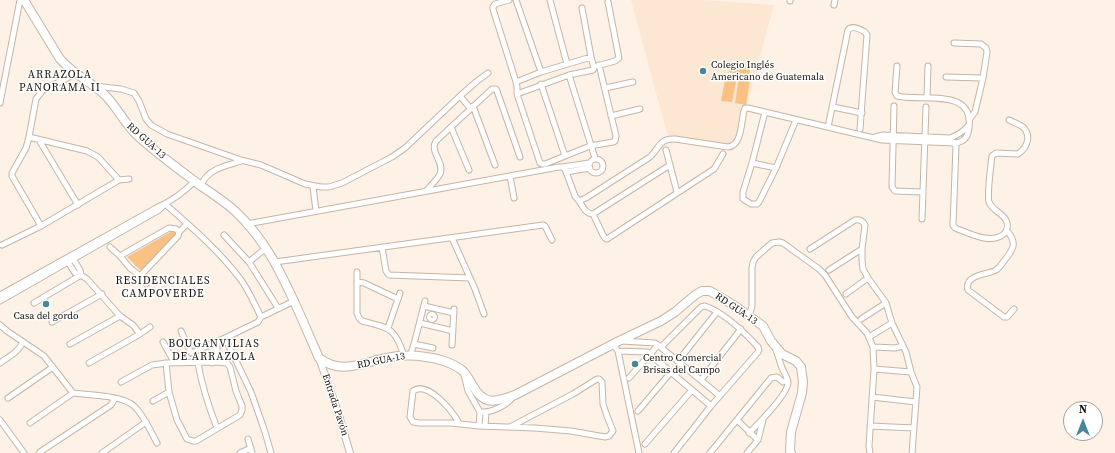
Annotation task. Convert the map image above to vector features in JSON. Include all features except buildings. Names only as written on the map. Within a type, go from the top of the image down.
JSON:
[{"type":"main road","name":"RD GUA-13","points":[[24,0],[60,59],[69,69],[94,86],[109,100],[130,129],[169,162],[234,211],[260,238],[275,262],[319,358],[323,361],[331,365],[346,367],[357,366],[392,357],[426,356],[445,361],[462,371],[468,377],[476,392],[482,398],[491,401],[499,401],[515,395],[617,345],[661,321],[695,295],[702,291],[710,291],[735,306],[763,326],[775,347],[782,354],[796,361],[801,366],[803,382],[802,393],[791,432],[791,453]]},
{"type":"street","points":[[0,103],[20,0]]},
{"type":"street","points":[[509,0],[495,4],[493,9],[516,82],[517,94],[540,163],[542,164],[590,146],[613,142],[615,140],[616,136],[605,88],[597,66],[591,57],[582,8]]},
{"type":"street","points":[[516,0],[541,72]]},
{"type":"street","points":[[550,0],[567,64]]},
{"type":"street","points":[[517,94],[541,84],[593,70],[597,66],[616,61],[618,58],[608,2]]},
{"type":"street","points":[[828,127],[848,30],[852,27],[865,32],[866,35],[860,129]]},
{"type":"street","points":[[925,140],[950,138],[958,135],[964,131],[974,112],[983,78],[987,52],[984,46],[979,44],[954,43]]},
{"type":"street","points":[[516,82],[541,72],[591,57]]},
{"type":"street","points":[[579,201],[650,157],[665,140],[675,139],[732,147],[738,141],[742,115],[745,108],[882,140],[894,138],[954,144],[965,139],[969,123],[965,109],[957,102],[946,99],[900,97],[896,95],[897,66]]},
{"type":"street","points":[[927,98],[928,66]]},
{"type":"street","points":[[94,86],[117,88],[134,93],[146,119],[151,125],[167,134],[241,160],[261,165],[321,188],[342,183],[392,157],[409,145],[460,96],[488,73]]},
{"type":"street","points":[[41,226],[12,176],[12,173],[26,148],[36,99],[43,90],[75,74]]},
{"type":"street","points":[[569,76],[595,158]]},
{"type":"street","points":[[946,77],[983,78]]},
{"type":"street","points":[[605,88],[633,82]]},
{"type":"street","points":[[541,84],[565,156]]},
{"type":"street","points":[[426,191],[440,173],[441,168],[434,148],[434,143],[492,89],[496,89],[520,157]]},
{"type":"street","points":[[460,96],[472,107],[495,165]]},
{"type":"street","points":[[894,106],[892,189],[895,191],[923,192]]},
{"type":"street","points":[[833,107],[862,113]]},
{"type":"street","points":[[922,219],[926,107]]},
{"type":"street","points":[[611,116],[640,109]]},
{"type":"street","points":[[764,112],[742,197],[745,201],[751,204],[757,204],[759,202],[776,168],[796,120]]},
{"type":"street","points":[[1009,120],[1024,128],[1028,143],[1018,154],[996,154],[992,156],[989,200],[992,207],[1005,219],[1007,231],[1013,240],[1014,246],[1012,252],[996,270],[977,276],[969,283],[968,290],[1004,317],[1009,315],[1014,310]]},
{"type":"street","points":[[452,127],[470,170]]},
{"type":"street","points":[[29,137],[87,151],[98,157],[119,180]]},
{"type":"street","points":[[950,138],[956,146],[953,225],[955,228],[993,239],[999,237],[1007,231]]},
{"type":"street","points":[[39,140],[78,205]]},
{"type":"street","points":[[666,150],[677,192]]},
{"type":"street","points":[[562,167],[565,169],[575,196],[586,211],[593,214],[603,235],[607,239],[714,169],[723,154]]},
{"type":"street","points":[[595,158],[602,160],[604,166],[601,172],[594,173],[589,166],[590,161],[595,158]]},
{"type":"street","points":[[0,300],[165,204],[198,183],[211,172],[241,160]]},
{"type":"street","points":[[752,163],[776,168]]},
{"type":"street","points":[[593,214],[670,165]]},
{"type":"street","points":[[566,172],[589,166]]},
{"type":"street","points":[[247,224],[562,167],[589,166]]},
{"type":"street","points":[[510,176],[514,198]]},
{"type":"street","points":[[2,245],[41,226],[119,180],[129,179]]},
{"type":"street","points":[[313,186],[316,211]]},
{"type":"street","points":[[165,204],[186,222],[239,277],[261,317]]},
{"type":"street","points":[[810,250],[855,220],[858,219],[864,222],[865,225],[862,249],[863,269],[886,303],[892,324],[906,352],[911,372],[917,387],[912,453]]},
{"type":"street","points":[[140,276],[178,236],[178,230],[186,222]]},
{"type":"street","points":[[275,262],[543,225],[545,226],[552,240]]},
{"type":"street","points":[[120,256],[169,228],[178,230]]},
{"type":"street","points":[[224,236],[249,262],[278,308]]},
{"type":"street","points":[[452,238],[475,289],[484,314]]},
{"type":"street","points":[[749,317],[751,309],[752,268],[758,256],[772,243],[783,243],[822,272],[852,317],[865,330],[873,347],[874,369],[869,446],[870,453]]},
{"type":"street","points":[[110,247],[140,276],[146,284]]},
{"type":"street","points":[[382,247],[386,271],[389,275],[470,278]]},
{"type":"street","points":[[249,262],[266,248]]},
{"type":"street","points":[[829,270],[862,249]]},
{"type":"street","points":[[72,257],[80,270],[81,275]]},
{"type":"street","points":[[67,261],[75,273],[87,279],[102,294],[120,316],[133,325],[140,334]]},
{"type":"street","points":[[0,295],[67,261]]},
{"type":"street","points":[[357,272],[357,313],[359,318],[362,321],[388,328],[397,337],[407,356]]},
{"type":"street","points":[[34,303],[81,275]]},
{"type":"street","points":[[846,294],[868,278]]},
{"type":"street","points":[[357,282],[364,283],[398,299]]},
{"type":"street","points":[[388,328],[400,293]]},
{"type":"street","points":[[52,322],[102,294]]},
{"type":"street","points":[[181,330],[191,353],[258,322],[261,317],[294,301]]},
{"type":"street","points":[[861,319],[886,303]]},
{"type":"street","points":[[407,356],[414,344],[425,304],[434,308],[454,311],[452,345]]},
{"type":"street","points":[[629,378],[649,353],[660,346],[702,306],[707,306],[741,329],[758,347],[759,351],[711,406],[674,453]]},
{"type":"street","points":[[431,326],[434,308]]},
{"type":"street","points":[[678,361],[717,312]]},
{"type":"street","points":[[422,314],[432,317]]},
{"type":"street","points":[[70,344],[120,316]]},
{"type":"street","points":[[420,323],[453,331]]},
{"type":"street","points":[[869,337],[892,324]]},
{"type":"street","points":[[0,325],[7,332],[44,356],[73,393]]},
{"type":"street","points":[[89,363],[140,334],[150,326]]},
{"type":"street","points":[[701,380],[741,329]]},
{"type":"street","points":[[0,331],[7,332]]},
{"type":"street","points":[[225,338],[251,392],[271,453]]},
{"type":"street","points":[[0,363],[17,351],[23,342]]},
{"type":"street","points":[[163,342],[173,360],[173,363]]},
{"type":"street","points":[[617,345],[649,342],[655,343],[720,396]]},
{"type":"street","points":[[649,342],[649,353]]},
{"type":"street","points":[[214,343],[214,362]]},
{"type":"street","points":[[414,344],[433,348]]},
{"type":"street","points":[[617,345],[649,353],[711,406]]},
{"type":"street","points":[[617,345],[639,453]]},
{"type":"street","points":[[873,347],[895,348],[903,346]]},
{"type":"street","points":[[749,433],[782,396],[788,383],[775,347]]},
{"type":"street","name":"Entrada Pavón","points":[[319,358],[338,412],[350,453]]},
{"type":"street","points":[[121,382],[152,365],[166,363],[214,362],[227,364],[230,367],[236,391],[242,406],[240,415],[196,441],[187,439],[178,420],[169,392],[166,363]]},
{"type":"street","points":[[198,363],[207,402],[217,428]]},
{"type":"street","points":[[8,398],[53,367]]},
{"type":"street","points":[[874,369],[911,372]]},
{"type":"street","points":[[462,371],[468,392],[483,412],[482,426]]},
{"type":"street","points":[[638,411],[671,372]]},
{"type":"street","points":[[710,453],[771,378],[777,377],[784,382],[787,380]]},
{"type":"street","points":[[459,424],[456,417],[436,396],[422,388],[415,389],[413,391],[410,415],[411,420],[419,424],[451,423],[459,424],[482,426],[552,429],[605,437],[609,436],[613,431],[604,404],[602,382],[599,379],[510,427]]},
{"type":"street","points":[[645,444],[692,390]]},
{"type":"street","points":[[153,401],[169,392]]},
{"type":"street","points":[[30,423],[73,393],[122,399],[134,406],[146,422],[157,442]]},
{"type":"street","points":[[483,412],[502,406],[509,402],[515,395]]},
{"type":"street","points":[[872,397],[916,402]]},
{"type":"street","points":[[40,452],[111,405],[115,398]]},
{"type":"street","points":[[747,453],[758,440],[763,418]]},
{"type":"street","points":[[0,420],[24,453]]},
{"type":"street","points":[[737,420],[758,440]]},
{"type":"street","points":[[102,453],[146,422]]},
{"type":"street","points":[[870,426],[914,428]]},
{"type":"street","points":[[240,453],[251,451],[248,439]]},
{"type":"shaded area","name":"Colegio Inglés Americano de Guatemala","points":[[631,0],[702,0],[774,5],[737,140],[732,145],[668,137]]},
{"type":"shaded area","points":[[731,62],[751,65],[749,76],[729,72]]},
{"type":"shaded area","points":[[726,75],[737,77],[732,102],[721,101]]},
{"type":"shaded area","points":[[739,77],[750,79],[746,105],[735,103]]},
{"type":"shaded area","points":[[172,231],[177,233],[176,237],[141,271],[127,257]]},
{"type":"place","name":"Colegio Inglés Americano de Guatemala","points":[[703,71]]},
{"type":"place","name":"Casa del gordo","points":[[46,304]]},
{"type":"place","name":"Centro Comercial Brisas del Campo","points":[[635,364]]},
{"type":"district","name":"ARRAZOLA PANORAMA II","points":[[60,81]]},
{"type":"district","name":"RESIDENCIALES CAMPOVERDE","points":[[163,287]]},
{"type":"district","name":"BOUGANVILIAS DE ARRAZOLA","points":[[214,350]]}]
